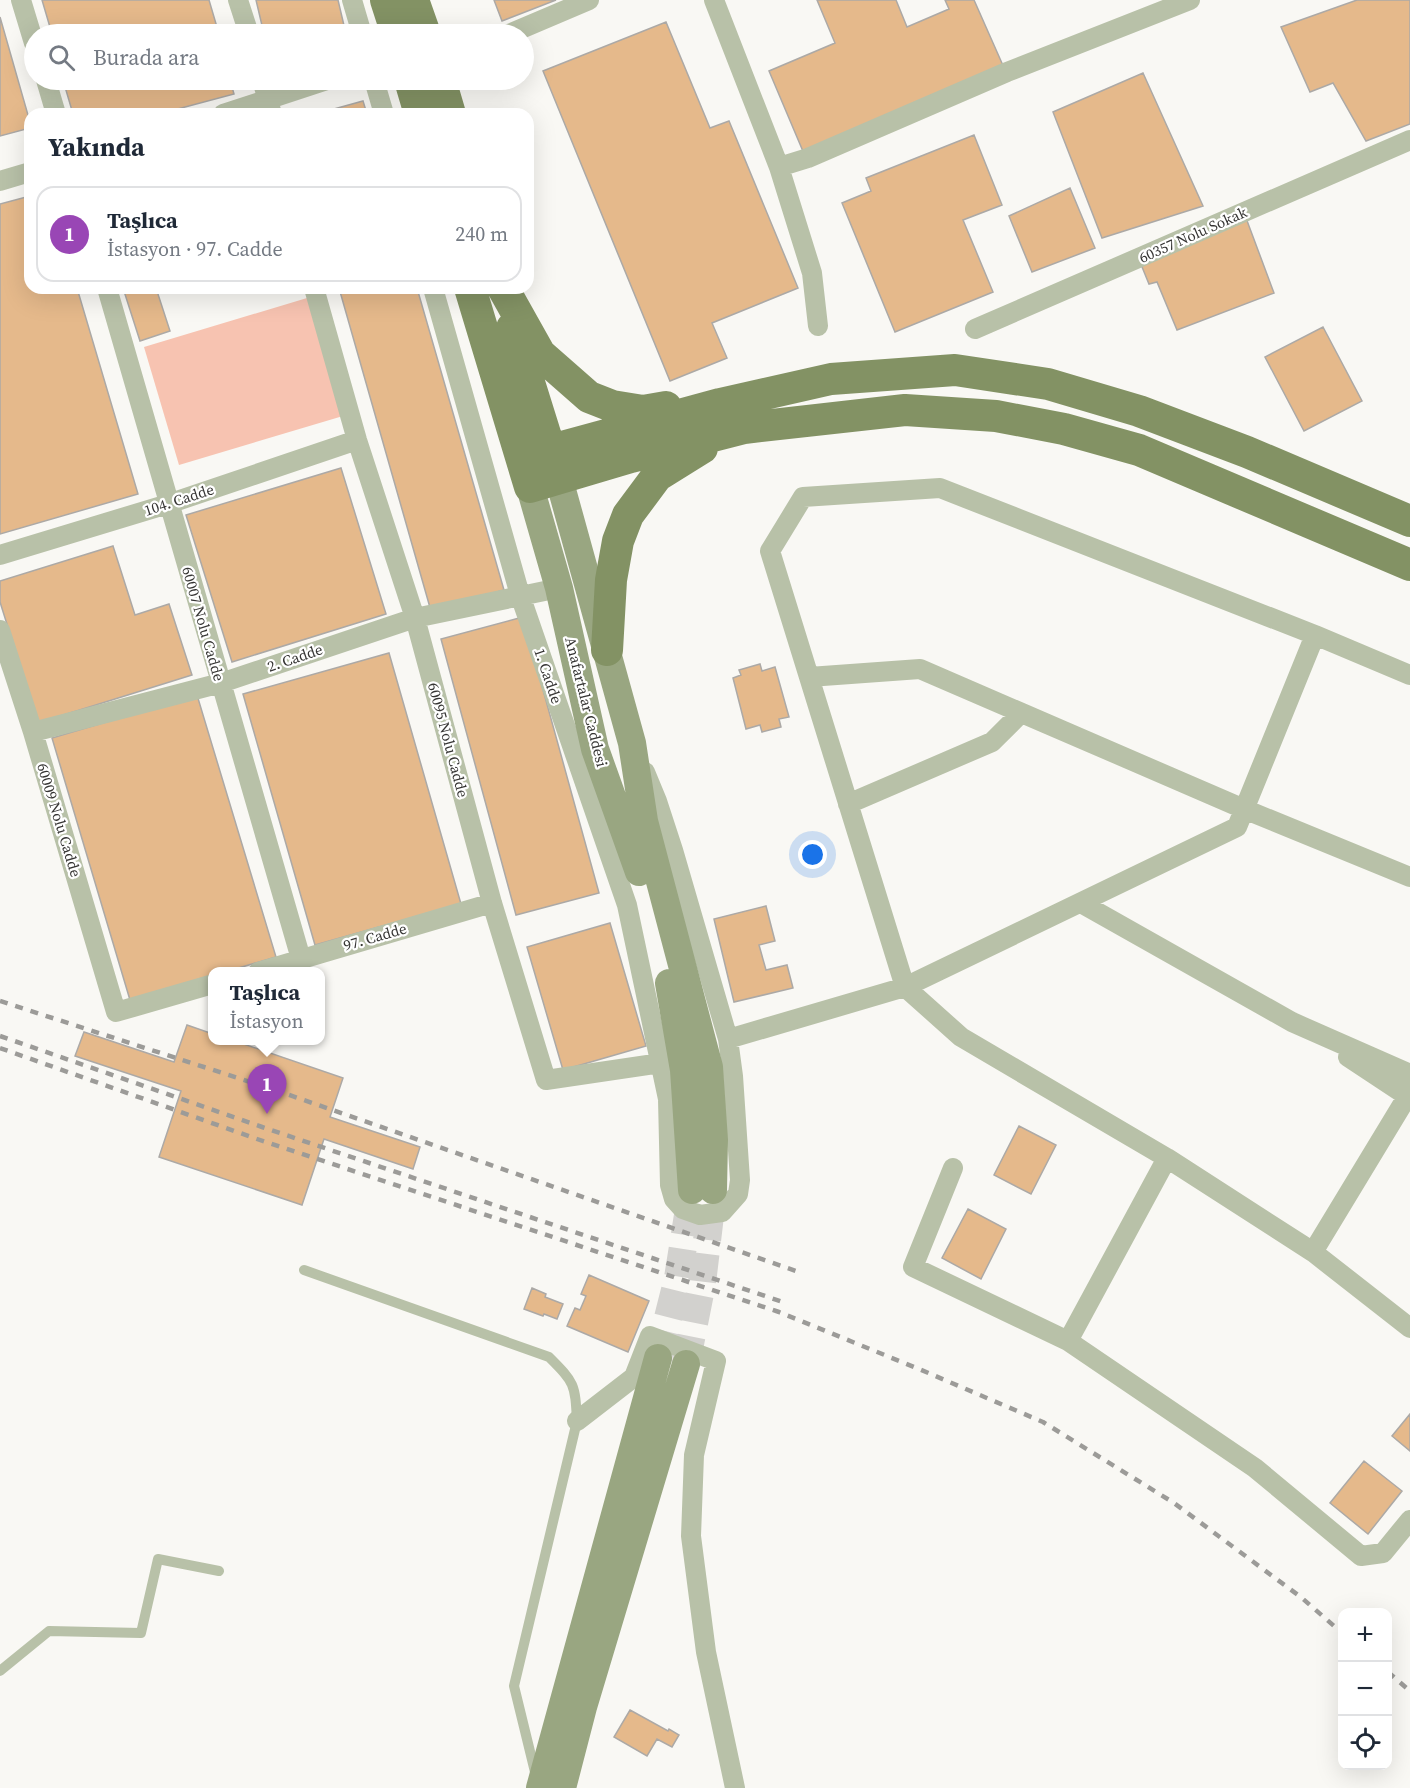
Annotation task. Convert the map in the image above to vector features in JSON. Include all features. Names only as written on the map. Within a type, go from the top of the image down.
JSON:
[{"type":"main road","points":[[386,0],[394,24]]},
{"type":"main road","points":[[413,0],[421,24]]},
{"type":"main road","points":[[413,90],[418,108]]},
{"type":"main road","points":[[443,90],[448,108]]},
{"type":"main road","name":"Anafartalar Caddesi","points":[[472,294],[541,469],[607,650],[632,743],[644,821],[709,1067],[714,1140],[703,1190],[661,942],[627,835],[595,749],[559,588],[541,469],[502,294]]},
{"type":"main road","points":[[505,294],[540,354],[589,397],[612,406],[722,418],[744,428],[905,410],[996,416],[1064,429],[1139,450],[1410,566]]},
{"type":"main road","points":[[541,469],[631,457],[722,418],[831,379],[955,370],[1048,384],[1139,411],[1247,452],[1410,521]]},
{"type":"main road","points":[[607,650],[611,580],[618,541],[628,515],[657,476],[722,418]]},
{"type":"main road","points":[[539,1788],[658,1358]]},
{"type":"main road","points":[[562,1788],[583,1707],[686,1364]]},
{"type":"street","points":[[21,0],[28,24]]},
{"type":"street","points":[[238,0],[246,24]]},
{"type":"street","points":[[352,0],[359,24]]},
{"type":"street","points":[[533,24],[589,0]]},
{"type":"street","points":[[714,0],[779,167],[812,273],[818,326]]},
{"type":"street","points":[[779,167],[808,158],[1007,72],[1190,0]]},
{"type":"street","points":[[49,90],[54,108]]},
{"type":"street","points":[[265,90],[270,107],[306,90]]},
{"type":"street","points":[[377,90],[382,108]]},
{"type":"street","name":"60357 Nolu Sokak","points":[[975,330],[1410,140]]},
{"type":"street","points":[[0,180],[24,174]]},
{"type":"street","name":"60007 Nolu Cadde","points":[[109,294],[301,959]]},
{"type":"street","name":"60095 Nolu Cadde","points":[[316,294],[357,441],[415,618],[492,903],[546,1080],[661,1063]]},
{"type":"street","name":"1. Cadde","points":[[435,294],[519,595],[627,905],[668,1099],[670,1185],[674,1199],[683,1209],[700,1215],[722,1212],[738,1194],[740,1180],[734,1076],[728,1038]]},
{"type":"street","name":"104. Cadde","points":[[0,555],[168,504],[357,441]]},
{"type":"street","points":[[1410,675],[1315,634],[940,488],[803,497],[770,551],[905,987],[961,1037],[1167,1158],[1313,1252],[1410,1328]]},
{"type":"street","name":"2. Cadde","points":[[33,732],[221,683],[415,618],[559,588]]},
{"type":"street","name":"60009 Nolu Cadde","points":[[0,630],[33,732],[116,1012],[208,985]]},
{"type":"street","points":[[632,743],[657,801],[673,850],[728,1038],[905,987],[1237,827],[1315,634]]},
{"type":"street","points":[[809,678],[920,669],[1244,809],[1410,877]]},
{"type":"street","points":[[848,804],[992,742],[1021,713]]},
{"type":"street","name":"97. Cadde","points":[[275,967],[492,903]]},
{"type":"street","points":[[1081,903],[1292,1022],[1409,1095],[1313,1252]]},
{"type":"street","points":[[1292,1022],[1410,1074]]},
{"type":"street","points":[[1068,1341],[1167,1158]]},
{"type":"street","points":[[953,1168],[913,1267],[1068,1341],[1255,1468],[1361,1556],[1383,1553],[1410,1520]]},
{"type":"street","points":[[577,1421],[634,1377],[650,1336],[716,1361],[694,1455],[691,1536],[706,1652],[735,1788]]},
{"type":"lane","points":[[303,1270],[549,1357],[566,1374],[576,1389],[577,1421],[514,1686],[539,1788]]},
{"type":"lane","points":[[0,1671],[49,1631],[141,1633],[158,1559],[219,1571]]},
{"type":"shaded area","points":[[307,298],[343,416],[179,465],[144,347]]},
{"type":"building","points":[[42,0],[209,0],[216,24],[49,24]]},
{"type":"building","points":[[256,0],[338,0],[344,24],[262,24]]},
{"type":"building","points":[[494,0],[556,0],[502,21]]},
{"type":"building","points":[[817,0],[896,0],[907,27],[949,9],[945,0],[974,0],[1005,70],[805,156],[769,71],[835,43]]},
{"type":"building","points":[[1357,0],[1410,0],[1410,124],[1366,141],[1333,83],[1310,92],[1281,27]]},
{"type":"building","points":[[0,17],[26,108],[24,108],[24,130],[0,136]]},
{"type":"building","points":[[666,22],[710,128],[729,121],[798,288],[712,323],[727,358],[670,381],[543,71]]},
{"type":"building","points":[[1143,73],[1203,206],[1102,238],[1053,112]]},
{"type":"building","points":[[66,90],[233,90],[234,94],[182,108],[71,108]]},
{"type":"building","points":[[363,101],[365,108],[338,108]]},
{"type":"building","points":[[974,135],[1002,205],[963,220],[993,292],[895,332],[842,203],[871,191],[866,178]]},
{"type":"building","points":[[1070,188],[1095,248],[1032,272],[1009,216]]},
{"type":"building","points":[[24,198],[24,294],[79,294],[138,494],[0,534],[0,204]]},
{"type":"building","points":[[1246,218],[1274,293],[1177,330],[1157,282],[1149,284],[1140,262]]},
{"type":"building","points":[[125,294],[158,294],[170,331],[140,341]]},
{"type":"building","points":[[341,294],[419,294],[504,590],[431,611]]},
{"type":"building","points":[[1323,327],[1362,401],[1304,431],[1265,357]]},
{"type":"building","points":[[341,468],[386,614],[232,662],[186,515]]},
{"type":"building","points":[[113,546],[135,615],[169,604],[192,675],[38,723],[0,602],[0,581]]},
{"type":"building","points":[[523,617],[599,893],[516,915],[441,639]]},
{"type":"building","points":[[389,653],[461,904],[315,945],[243,694]]},
{"type":"building","points":[[760,664],[762,671],[775,667],[789,717],[779,719],[781,727],[762,732],[760,725],[746,729],[733,678],[741,675],[739,670]]},
{"type":"building","points":[[197,695],[276,957],[242,967],[208,967],[208,977],[130,1000],[52,738]]},
{"type":"building","points":[[766,906],[775,941],[759,945],[766,970],[787,965],[793,988],[734,1002],[714,919]]},
{"type":"building","points":[[610,923],[646,1046],[563,1070],[527,947]]},
{"type":"building","points":[[187,1025],[208,1032],[208,1045],[247,1045],[343,1078],[330,1117],[420,1147],[413,1169],[324,1139],[302,1205],[159,1157],[181,1091],[75,1056],[84,1032],[174,1062]]},
{"type":"building","points":[[1019,1126],[1056,1145],[1031,1194],[994,1175]]},
{"type":"building","points":[[968,1209],[1006,1229],[981,1279],[942,1258]]},
{"type":"building","points":[[589,1275],[649,1301],[628,1352],[567,1326],[575,1308],[580,1310],[586,1296],[581,1294]]},
{"type":"building","points":[[532,1288],[546,1294],[545,1297],[563,1304],[557,1319],[524,1309]]},
{"type":"building","points":[[1410,1414],[1410,1451],[1392,1436]]},
{"type":"building","points":[[1364,1461],[1402,1491],[1368,1534],[1330,1503]]},
{"type":"building","points":[[630,1710],[679,1735],[672,1747],[657,1739],[647,1756],[614,1737]]},
{"type":"tunnel","points":[[658,1358],[678,1278],[692,1190]]},
{"type":"tunnel","points":[[686,1364],[702,1283],[713,1190]]},
{"type":"railway","points":[[0,1001],[275,1090],[796,1271]]},
{"type":"railway","points":[[0,1036],[262,1127],[783,1302]]},
{"type":"railway","points":[[0,1048],[257,1139],[779,1312],[1043,1422],[1174,1503],[1302,1598],[1338,1630]]},
{"type":"railway","points":[[1392,1675],[1410,1691]]},
{"type":"place","name":"Taşlıca","points":[[267,1114]]}]
